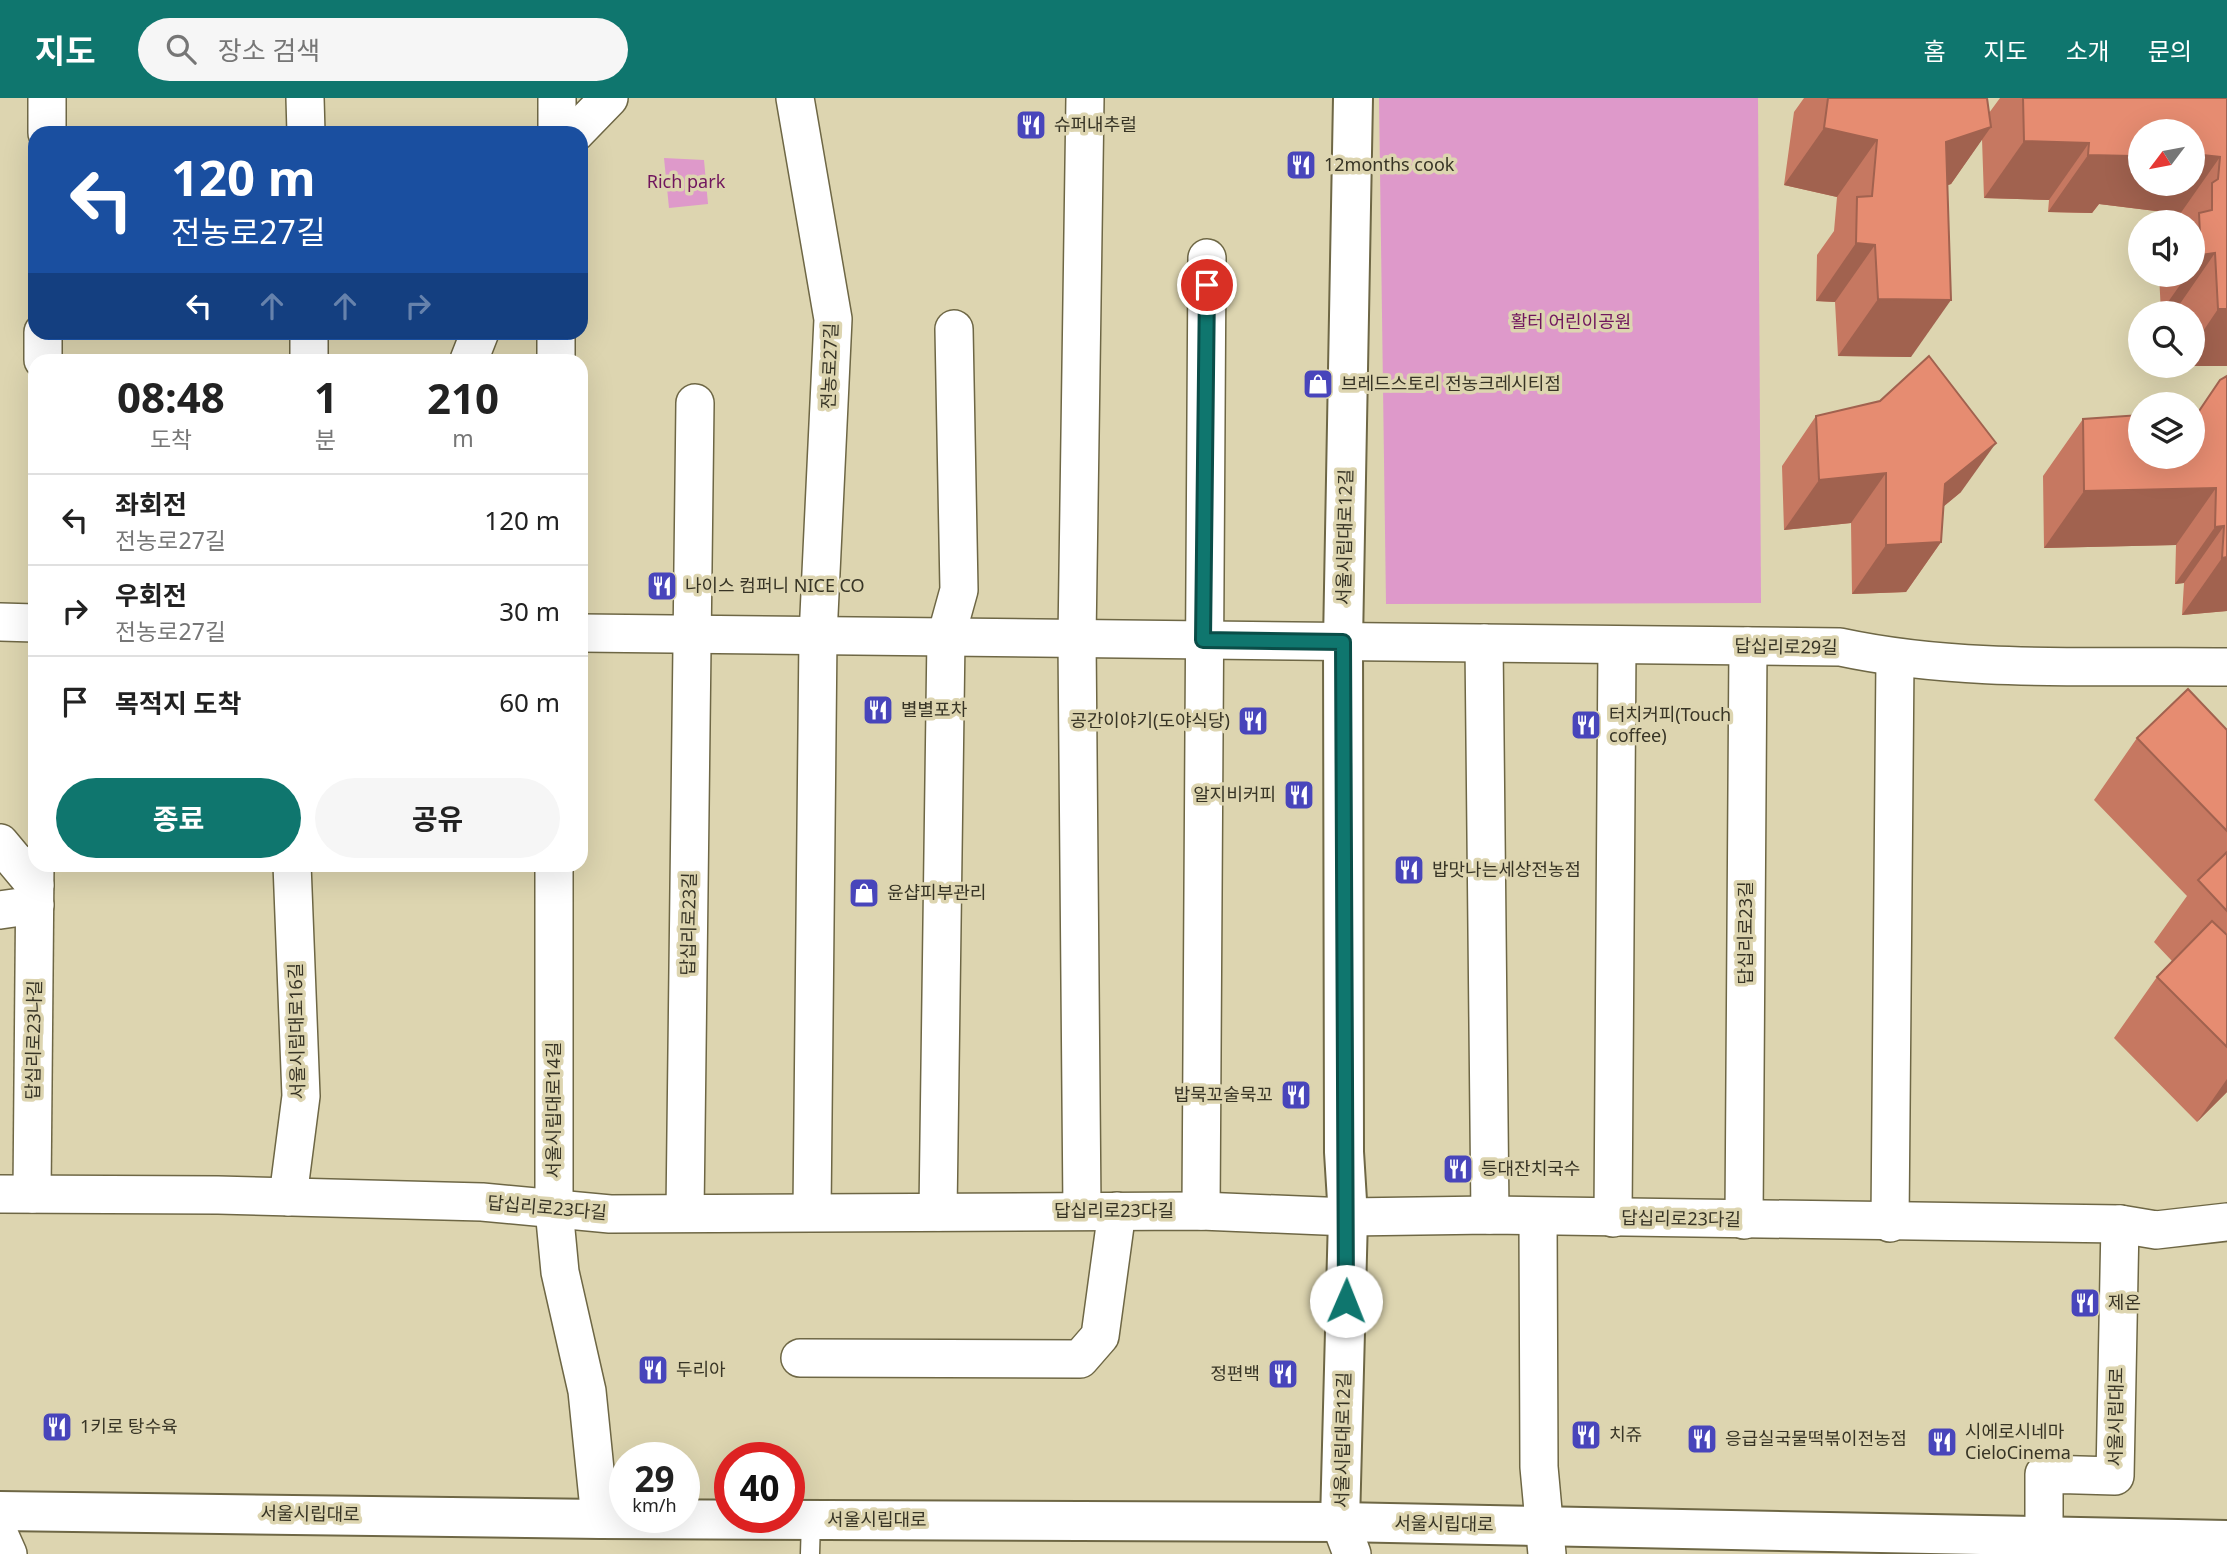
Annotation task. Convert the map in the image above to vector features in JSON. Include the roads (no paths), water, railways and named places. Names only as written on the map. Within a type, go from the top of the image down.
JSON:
[{"type":"main road","name":"서울시립대로12길","points":[[1346,1538],[1348,1217],[1344,1152],[1343,642],[1353,98]]},
{"type":"main road","name":"서울시립대로","points":[[0,1511],[600,1519],[811,1537],[1545,1540],[2044,1536],[2227,1539]]},
{"type":"street","points":[[47,98],[47,126]]},
{"type":"street","points":[[306,98],[306,126]]},
{"type":"street","points":[[557,98],[557,126]]},
{"type":"street","points":[[582,126],[609,98]]},
{"type":"street","name":"전농로27길","points":[[795,98],[833,319],[818,636]]},
{"type":"street","points":[[800,1358],[1080,1359],[1100,1336],[1099,1211],[1077,639],[1085,98]]},
{"type":"street","points":[[1202,1211],[1207,258]]},
{"type":"street","points":[[938,1212],[946,637],[959,590],[954,329]]},
{"type":"street","points":[[693,635],[695,403]]},
{"type":"street","points":[[0,622],[28,623]]},
{"type":"street","points":[[588,633],[1343,642]]},
{"type":"street","name":"답십리로23길","points":[[685,1213],[693,635]]},
{"type":"street","points":[[812,1212],[818,636]]},
{"type":"street","name":"답십리로29길","points":[[1343,642],[1840,647],[1895,659],[2052,667],[2227,667]]},
{"type":"street","points":[[1484,643],[1490,1215]]},
{"type":"street","points":[[1613,1218],[1617,645]]},
{"type":"street","name":"답십리로23길","points":[[1744,1220],[1748,646]]},
{"type":"street","points":[[1890,1223],[1895,659]]},
{"type":"street","name":"답십리로23나길","points":[[0,843],[26,891],[16,1194]]},
{"type":"street","name":"서울시립대로16길","points":[[288,1197],[301,1096],[292,872]]},
{"type":"street","name":"서울시립대로14길","points":[[554,872],[554,1209],[560,1272],[587,1391],[600,1519]]},
{"type":"street","name":"답십리로23다길","points":[[16,1194],[482,1202],[610,1214],[1202,1211],[1348,1217],[1490,1215],[1890,1223],[2120,1224],[2156,1230],[2227,1222]]},
{"type":"street","points":[[1538,1217],[1539,1467],[1545,1540]]},
{"type":"street","name":"서울시립대로","points":[[2044,1536],[2044,1474],[2115,1475],[2120,1224]]},
{"type":"street","points":[[0,1536],[8,1554]]},
{"type":"place","name":"슈퍼내추럴","points":[[1031,125]]},
{"type":"place","name":"12months cook","points":[[1301,165]]},
{"type":"place","name":"브레드스토리 전농크레시티점","points":[[1318,384]]},
{"type":"place","name":"나이스 컴퍼니 NICE CO","points":[[662,586]]},
{"type":"place","name":"별별포차","points":[[878,710]]},
{"type":"place","name":"공간이야기(도야식당)","points":[[1253,721]]},
{"type":"place","name":"터치커피(Touch coffee)","points":[[1586,725]]},
{"type":"place","name":"알지비커피","points":[[1299,795]]},
{"type":"place","name":"밥맛나는세상전농점","points":[[1409,870]]},
{"type":"place","name":"윤샵피부관리","points":[[864,893]]},
{"type":"place","name":"밥묵꼬술묵꼬","points":[[1296,1095]]},
{"type":"place","name":"등대잔치국수","points":[[1458,1169]]},
{"type":"place","name":"제온","points":[[2085,1303]]},
{"type":"place","name":"두리아","points":[[653,1370]]},
{"type":"place","name":"정편백","points":[[1283,1374]]},
{"type":"place","name":"1키로 탕수육","points":[[57,1427]]},
{"type":"place","name":"치쥬","points":[[1586,1435]]},
{"type":"place","name":"응급실국물떡볶이전농점","points":[[1702,1439]]},
{"type":"place","name":"시에로시네마 CieloCinema","points":[[1942,1442]]},
{"type":"park label","name":"Rich park","points":[[686,182]]},
{"type":"park label","name":"활터 어린이공원","points":[[1571,322]]}]
